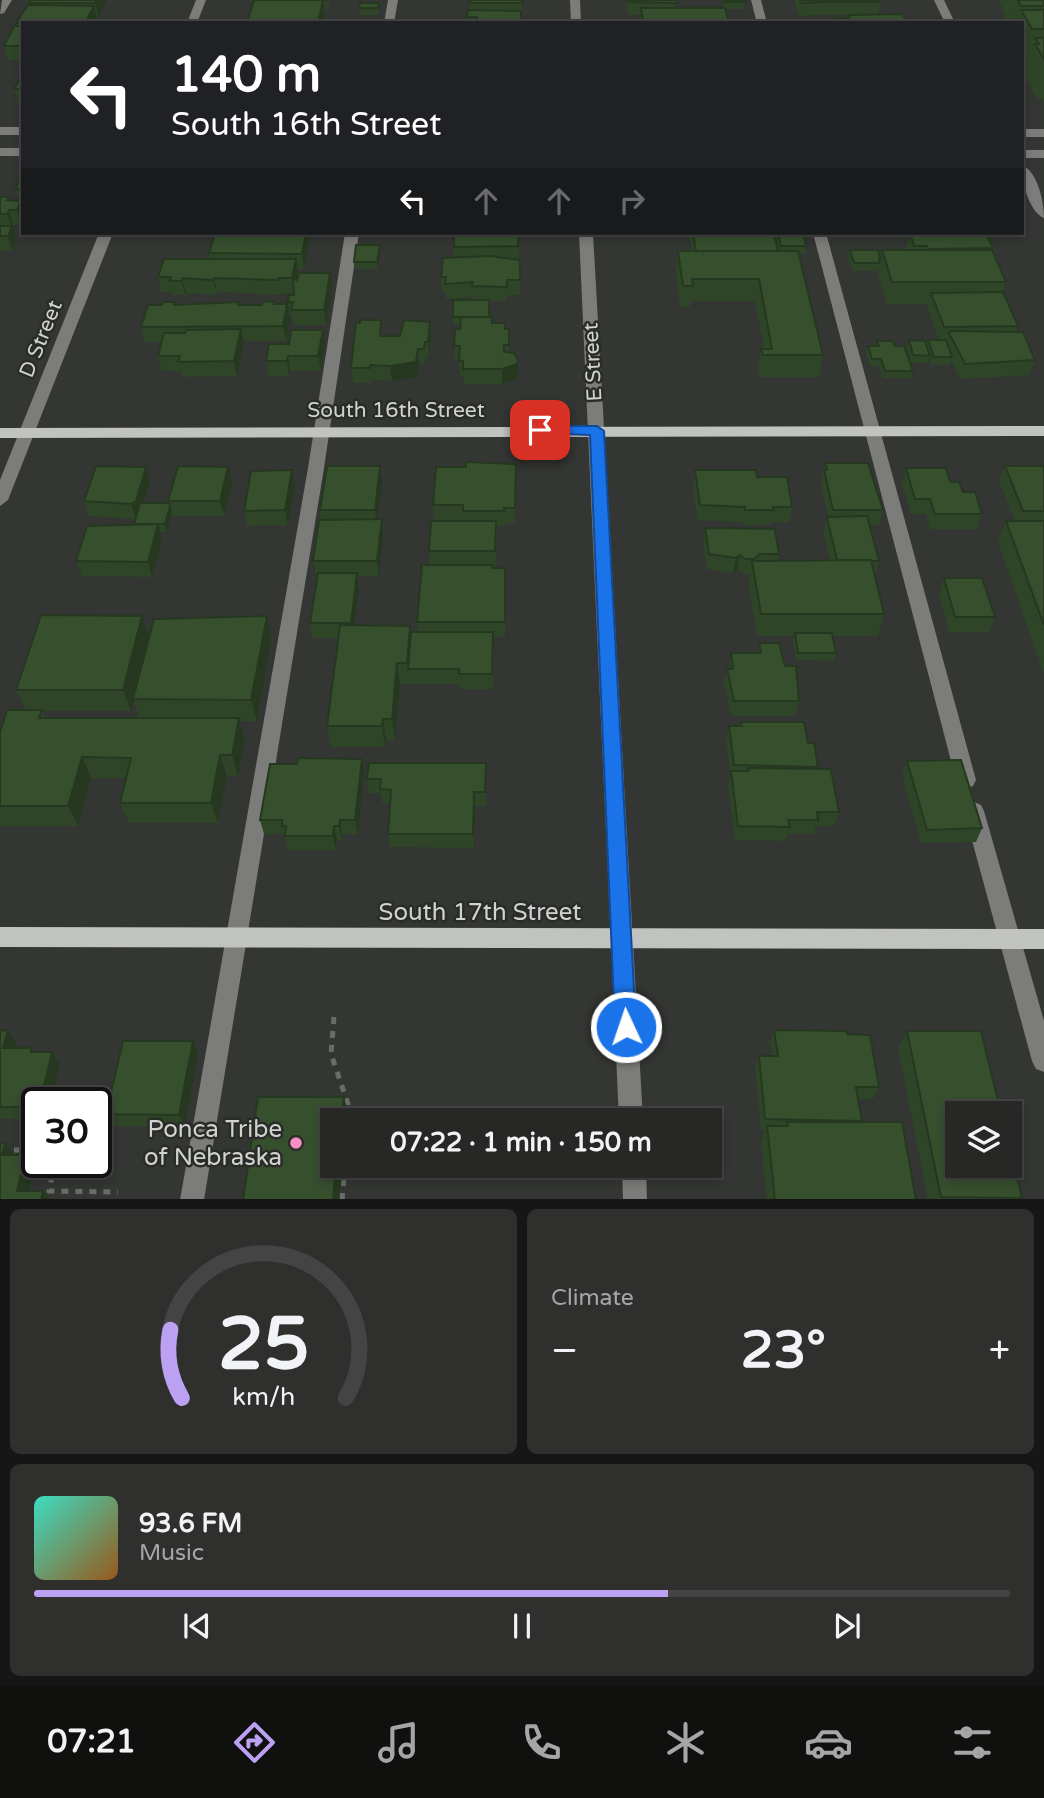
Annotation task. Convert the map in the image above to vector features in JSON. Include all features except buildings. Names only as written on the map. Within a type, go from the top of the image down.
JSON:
[{"type":"main road","name":"South 16th Street","points":[[0,433],[1044,431]]},
{"type":"main road","name":"South 17th Street","points":[[0,937],[1044,939]]},
{"type":"street","points":[[0,11],[7,0]]},
{"type":"street","points":[[193,21],[201,0]]},
{"type":"street","points":[[389,21],[393,0]]},
{"type":"street","points":[[575,0],[576,21]]},
{"type":"street","points":[[756,0],[761,21]]},
{"type":"street","points":[[939,0],[949,21]]},
{"type":"street","points":[[0,131],[21,131]]},
{"type":"street","points":[[1024,133],[1044,133]]},
{"type":"street","points":[[0,152],[21,152]]},
{"type":"street","points":[[1024,154],[1044,154]]},
{"type":"street","points":[[1024,173],[1044,214]]},
{"type":"street","name":"D Street","points":[[0,500],[105,235]]},
{"type":"street","points":[[192,1199],[352,235]]},
{"type":"street","name":"E Street","points":[[586,235],[630,1108]]},
{"type":"street","points":[[821,235],[1044,1061]]},
{"type":"street","points":[[634,1178],[635,1199]]},
{"type":"path","points":[[334,1017],[331,1054],[348,1108]]},
{"type":"path","points":[[0,1150],[21,1150]]},
{"type":"path","points":[[52,1178],[49,1191],[118,1192]]},
{"type":"path","points":[[342,1199],[344,1178]]},
{"type":"place","name":"Ponca Tribe of Nebraska","points":[[296,1143]]},
{"type":"route","points":[[540,430],[597,431],[626,1027]]}]
